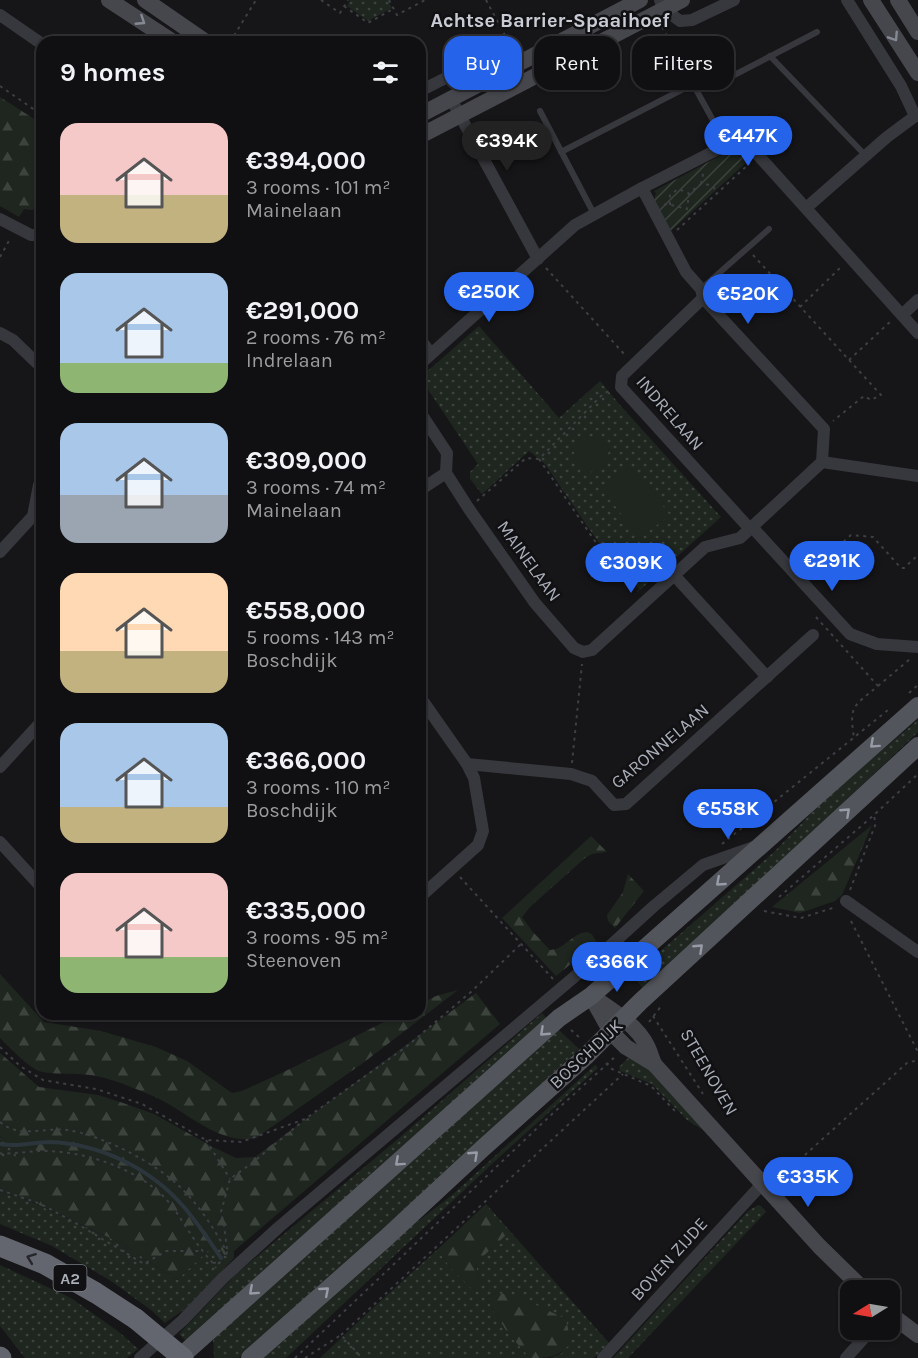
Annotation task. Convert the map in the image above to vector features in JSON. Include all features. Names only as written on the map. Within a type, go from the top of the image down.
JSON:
[{"type":"highway","name":"A2","points":[[0,1246],[45,1264],[96,1293],[136,1319],[183,1358]]},
{"type":"main road","points":[[179,1358],[559,1018],[591,996],[764,844],[913,699]]},
{"type":"main road","name":"BOSCHDIJK","points":[[250,1358],[386,1238],[592,1050],[640,1002],[918,746]]},
{"type":"street","points":[[109,0],[164,36]]},
{"type":"street","points":[[145,0],[197,36]]},
{"type":"street","points":[[522,63],[640,0]]},
{"type":"street","points":[[426,133],[682,0]]},
{"type":"street","points":[[661,11],[680,21],[692,20],[734,0]]},
{"type":"street","points":[[806,208],[887,137],[916,115],[901,86],[847,0]]},
{"type":"street","points":[[871,0],[918,73]]},
{"type":"street","points":[[898,0],[918,32]]},
{"type":"street","points":[[0,15],[36,40]]},
{"type":"street","points":[[426,88],[444,79]]},
{"type":"street","points":[[426,112],[469,90]]},
{"type":"street","points":[[451,99],[538,260]]},
{"type":"street","points":[[426,359],[575,225],[736,140],[743,142],[758,155],[918,333]]},
{"type":"street","points":[[583,652],[592,650],[705,547],[740,538],[822,462],[824,429],[702,293],[686,272],[642,188]]},
{"type":"street","points":[[0,219],[31,235],[36,235]]},
{"type":"street","name":"INDRELAAN","points":[[702,293],[622,376],[621,387],[850,634],[877,644],[917,647]]},
{"type":"street","points":[[901,314],[918,300]]},
{"type":"street","points":[[0,333],[13,340],[36,362]]},
{"type":"street","points":[[426,347],[431,354]]},
{"type":"street","name":"MAINELAAN","points":[[426,421],[447,453],[446,473],[469,509],[535,603],[574,648],[583,652]]},
{"type":"street","points":[[822,462],[918,476]]},
{"type":"street","points":[[426,486],[446,473]]},
{"type":"street","points":[[0,552],[36,522]]},
{"type":"street","points":[[674,575],[767,676]]},
{"type":"street","name":"GARONNELAAN","points":[[467,764],[572,774],[592,781],[614,805],[626,804],[813,635]]},
{"type":"street","points":[[426,706],[467,764],[474,778],[483,831],[478,845],[426,892]]},
{"type":"street","points":[[0,766],[36,727]]},
{"type":"street","points":[[0,842],[36,881]]},
{"type":"street","points":[[140,1358],[183,1320],[223,1278],[279,1227],[703,865],[764,844]]},
{"type":"street","points":[[844,903],[918,952]]},
{"type":"street","name":"STEENOVEN","points":[[591,996],[624,1019],[646,1044],[654,1064]]},
{"type":"street","name":"STEENOVEN","points":[[591,996],[611,1032],[626,1047],[654,1064],[819,1245],[854,1280]]},
{"type":"street","name":"BOVEN ZIJDE","points":[[603,1358],[765,1186]]},
{"type":"street","points":[[900,1322],[918,1335]]},
{"type":"street","points":[[846,1358],[862,1340]]},
{"type":"lane","points":[[734,75],[817,32]]},
{"type":"lane","points":[[770,56],[866,156]]},
{"type":"lane","points":[[561,152],[681,90]]},
{"type":"lane","points":[[696,90],[726,144]]},
{"type":"lane","points":[[540,111],[595,214]]},
{"type":"lane","points":[[702,293],[769,229]]},
{"type":"path","points":[[234,36],[256,0]]},
{"type":"path","points":[[321,0],[340,13],[348,0]]},
{"type":"path","points":[[389,0],[397,15],[425,0]]},
{"type":"path","points":[[486,0],[501,36]]},
{"type":"path","points":[[344,6],[368,23],[393,9]]},
{"type":"path","points":[[661,11],[672,36]]},
{"type":"path","points":[[0,86],[36,111]]},
{"type":"path","points":[[669,238],[758,155]]},
{"type":"path","points":[[692,217],[687,209],[689,193],[701,184],[711,185],[718,192]]},
{"type":"path","points":[[670,205],[670,195],[678,189],[689,193]]},
{"type":"path","points":[[653,208],[667,204],[687,209]]},
{"type":"path","points":[[0,257],[16,228]]},
{"type":"path","points":[[747,249],[881,395],[871,400],[864,396],[824,429]]},
{"type":"path","points":[[800,307],[851,258]]},
{"type":"path","points":[[538,260],[633,364]]},
{"type":"path","points":[[849,360],[901,314]]},
{"type":"path","points":[[469,509],[526,458],[539,459],[604,393],[621,387]]},
{"type":"path","points":[[539,459],[601,550],[646,600]]},
{"type":"path","points":[[801,581],[851,535],[873,537],[901,568],[904,568],[918,555]]},
{"type":"path","points":[[878,686],[913,656],[917,647]]},
{"type":"path","points":[[572,774],[583,652]]},
{"type":"path","points":[[913,699],[918,685]]},
{"type":"path","points":[[703,865],[718,847],[891,708]]},
{"type":"path","points":[[814,866],[918,774]]},
{"type":"path","points":[[874,815],[876,823],[844,903],[918,1052]]},
{"type":"path","points":[[452,868],[561,987]]},
{"type":"path","points":[[764,911],[801,918],[844,903]]},
{"type":"path","points":[[213,1263],[221,1262],[227,1252],[220,1212],[230,1179],[305,1119],[406,1047],[472,991],[521,944]]},
{"type":"path","name":"STEENOVEN","points":[[654,1017],[708,1102]]},
{"type":"path","points":[[559,1018],[612,1069],[651,1086],[678,1114]]},
{"type":"path","points":[[0,1047],[20,1066],[43,1080],[96,1089],[142,1104],[206,1140],[241,1142],[305,1119]]},
{"type":"path","points":[[765,1186],[908,1063],[918,1060]]},
{"type":"path","name":"BOSCHDIJK","points":[[295,1358],[606,1064]]},
{"type":"path","points":[[305,1358],[341,1335],[623,1074]]},
{"type":"path","points":[[0,1122],[18,1131],[66,1130],[97,1138],[156,1168],[181,1188],[206,1217],[227,1252]]},
{"type":"path","points":[[206,1140],[230,1179]]},
{"type":"path","points":[[0,1153],[40,1151],[74,1154],[132,1173],[151,1185],[166,1199],[223,1278]]},
{"type":"path","points":[[0,1190],[41,1204],[144,1264],[166,1251],[202,1251]]},
{"type":"path","points":[[341,1335],[362,1358]]},
{"type":"green space","points":[[350,0],[388,0],[392,8],[368,21],[347,6]]},
{"type":"green space","points":[[0,97],[36,120],[36,209],[24,209],[19,217],[0,206]]},
{"type":"green space","points":[[736,149],[749,160],[671,231],[654,200],[656,193],[654,191]]},
{"type":"green space","points":[[479,326],[559,418],[600,381],[721,517],[640,590],[603,549],[545,464],[529,451],[482,494],[470,479],[470,472],[478,464],[426,386],[426,372]]},
{"type":"green space","points":[[597,438],[609,451],[602,469],[582,474],[573,455],[581,440]]},
{"type":"green space","points":[[630,465],[670,515],[640,538],[601,488]]},
{"type":"green space","points":[[918,720],[918,732],[644,989],[632,976],[774,852],[832,792]]},
{"type":"green space","points":[[872,825],[842,895],[835,901],[800,913],[772,907]]},
{"type":"green space","points":[[591,836],[607,852],[592,854],[585,858],[530,907],[522,917],[550,950],[557,949],[575,936],[587,932],[597,943],[556,976],[502,918]]},
{"type":"green space","points":[[628,874],[644,891],[615,928],[608,921],[607,915],[623,892]]},
{"type":"green space","points":[[0,974],[36,1013],[36,1020],[101,1031],[156,1047],[187,1061],[232,1093],[242,1091],[292,1068],[388,1020],[419,1020],[363,1063],[256,1138],[242,1139],[216,1132],[167,1103],[115,1081],[98,1076],[44,1072],[34,1069],[0,1038]]},
{"type":"green space","points":[[458,990],[426,1015],[426,1001]]},
{"type":"green space","points":[[476,993],[500,1024],[234,1251],[224,1255],[217,1242],[177,1280],[123,1244],[24,1198],[0,1192],[0,1158],[18,1158],[7,1141],[0,1136],[0,1053],[39,1087],[98,1095],[123,1103],[154,1114],[236,1158],[255,1157]]},
{"type":"green space","points":[[542,1013],[547,1019],[187,1342],[179,1334],[236,1274],[398,1139]]},
{"type":"green space","points":[[559,1030],[579,1049],[380,1233],[239,1358],[214,1358],[213,1337]]},
{"type":"green space","points":[[629,1057],[644,1065],[706,1132],[687,1120],[652,1084],[620,1071],[619,1067]]},
{"type":"green space","points":[[595,1065],[598,1068],[494,1162],[286,1358],[260,1358],[388,1244],[451,1196]]},
{"type":"green space","points":[[0,1136],[7,1141],[18,1158],[0,1158]]},
{"type":"green space","points":[[0,1192],[23,1198],[123,1244],[177,1280],[217,1242],[224,1255],[234,1251],[234,1258],[185,1309],[165,1323],[111,1281],[52,1246],[0,1224]]},
{"type":"green space","points":[[486,1204],[609,1343],[601,1353],[593,1358],[550,1358],[562,1353],[566,1319],[497,1293],[486,1298],[507,1332],[530,1358],[320,1358],[437,1250],[451,1268],[475,1291],[479,1282],[476,1263],[505,1235]]},
{"type":"green space","points":[[486,1204],[506,1235],[476,1263],[479,1282],[475,1292],[437,1250]]},
{"type":"green space","points":[[758,1205],[766,1212],[628,1358],[613,1358],[748,1211]]},
{"type":"green space","points":[[0,1265],[71,1298],[119,1332],[138,1349],[127,1358],[25,1358],[0,1326]]},
{"type":"green space","points":[[497,1293],[515,1295],[566,1319],[571,1343],[552,1356],[530,1358],[507,1332],[486,1298]]},
{"type":"waterway","points":[[0,1144],[50,1142],[69,1144],[123,1160],[170,1192],[193,1218],[221,1258]]},
{"type":"district","name":"Achtse Barrier-Spaaihoef","points":[[550,20]]}]
